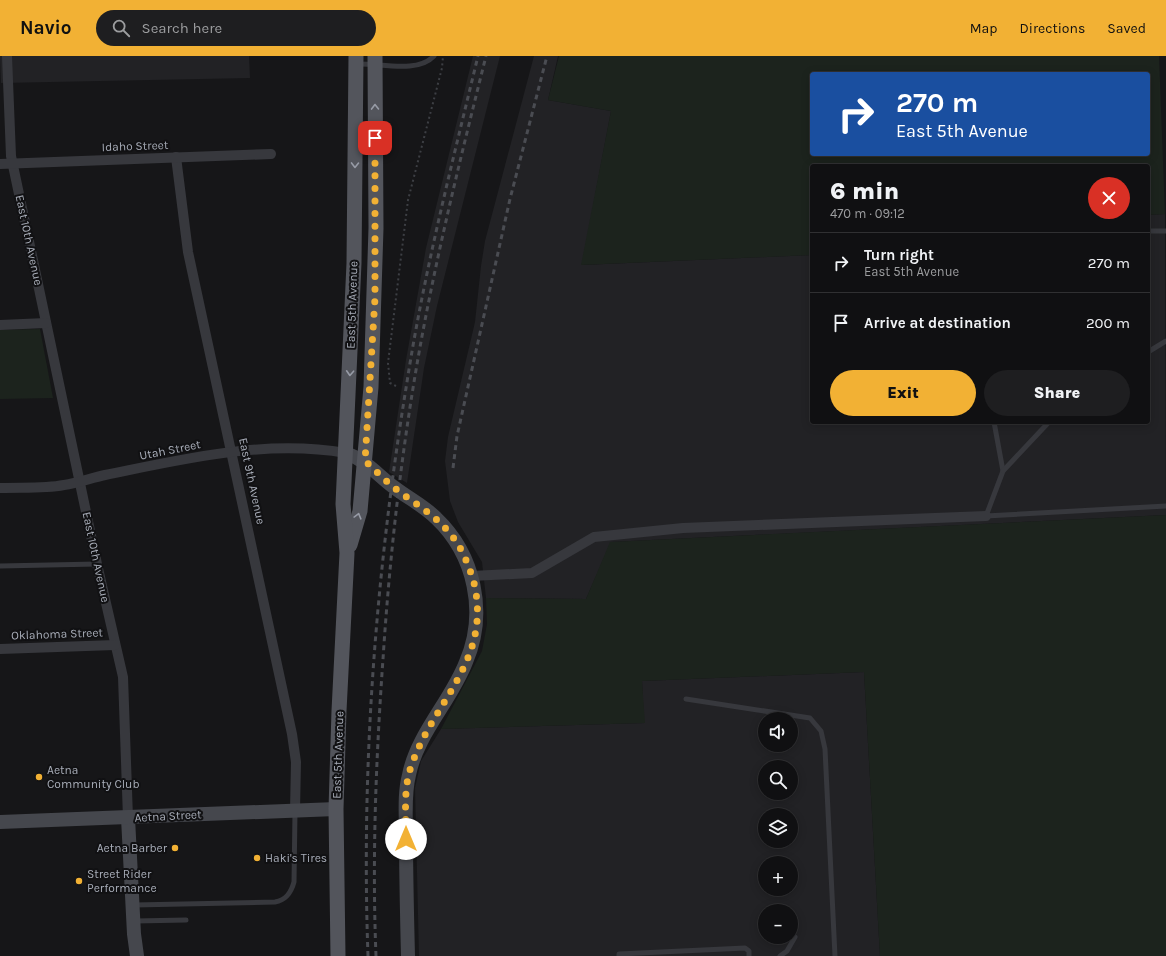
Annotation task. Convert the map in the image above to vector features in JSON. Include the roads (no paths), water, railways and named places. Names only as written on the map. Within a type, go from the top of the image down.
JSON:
[{"type":"main road","name":"East 5th Avenue","points":[[338,956],[336,809],[339,710],[347,553],[343,504],[354,263],[356,60]]},
{"type":"main road","name":"East 5th Avenue","points":[[347,553],[360,511],[365,461],[375,298],[375,60]]},
{"type":"street","name":"East 10th Avenue","points":[[7,56],[10,149],[96,564],[123,685],[132,905],[137,956]]},
{"type":"street","name":"Idaho Street","points":[[0,164],[271,154]]},
{"type":"street","name":"East 9th Avenue","points":[[176,157],[188,252],[292,734],[296,762],[295,811]]},
{"type":"street","points":[[0,325],[46,323]]},
{"type":"street","name":"Utah Street","points":[[0,488],[58,486],[192,458],[232,452],[291,447],[346,453]]},
{"type":"street","points":[[346,453],[365,461],[392,486],[440,521],[454,538],[462,552],[472,576],[475,588],[477,613],[471,651],[457,682],[417,752],[410,768],[406,786],[408,956]]},
{"type":"street","points":[[472,576],[532,573],[594,537],[636,531],[986,516]]},
{"type":"street","name":"Oklahoma Street","points":[[0,649],[115,645]]},
{"type":"street","name":"Aetna Street","points":[[0,822],[336,809]]},
{"type":"lane","points":[[356,60],[375,60],[404,68],[430,61],[434,56]]},
{"type":"lane","points":[[1150,231],[1166,231]]},
{"type":"lane","points":[[1150,351],[1166,341]]},
{"type":"lane","points":[[994,424],[1003,470]]},
{"type":"lane","points":[[1047,424],[1003,470],[986,516],[1166,506]]},
{"type":"lane","points":[[0,566],[96,564]]},
{"type":"lane","points":[[686,699],[810,718],[821,732],[825,749],[835,956]]},
{"type":"lane","points":[[132,905],[200,902],[275,902],[282,900],[292,890],[294,882],[295,811]]},
{"type":"lane","points":[[133,921],[186,920]]},
{"type":"lane","points":[[780,956],[787,951],[791,944]]},
{"type":"lane","points":[[619,956],[619,954],[745,948],[749,951],[749,956]]},
{"type":"railway","points":[[368,956],[366,884],[369,740],[379,596],[387,525],[396,453],[414,341],[439,218],[478,56]]},
{"type":"railway","points":[[376,956],[374,882],[378,733],[388,589],[399,486],[414,382],[429,300],[456,178],[486,56]]},
{"type":"railway","points":[[453,468],[457,436],[510,199],[547,56]]},
{"type":"place","name":"Aetna Community Club","points":[[39,777]]},
{"type":"place","name":"Aetna Barber","points":[[175,848]]},
{"type":"place","name":"Haki's Tires","points":[[257,858]]},
{"type":"place","name":"Street Rider Performance","points":[[79,881]]}]
